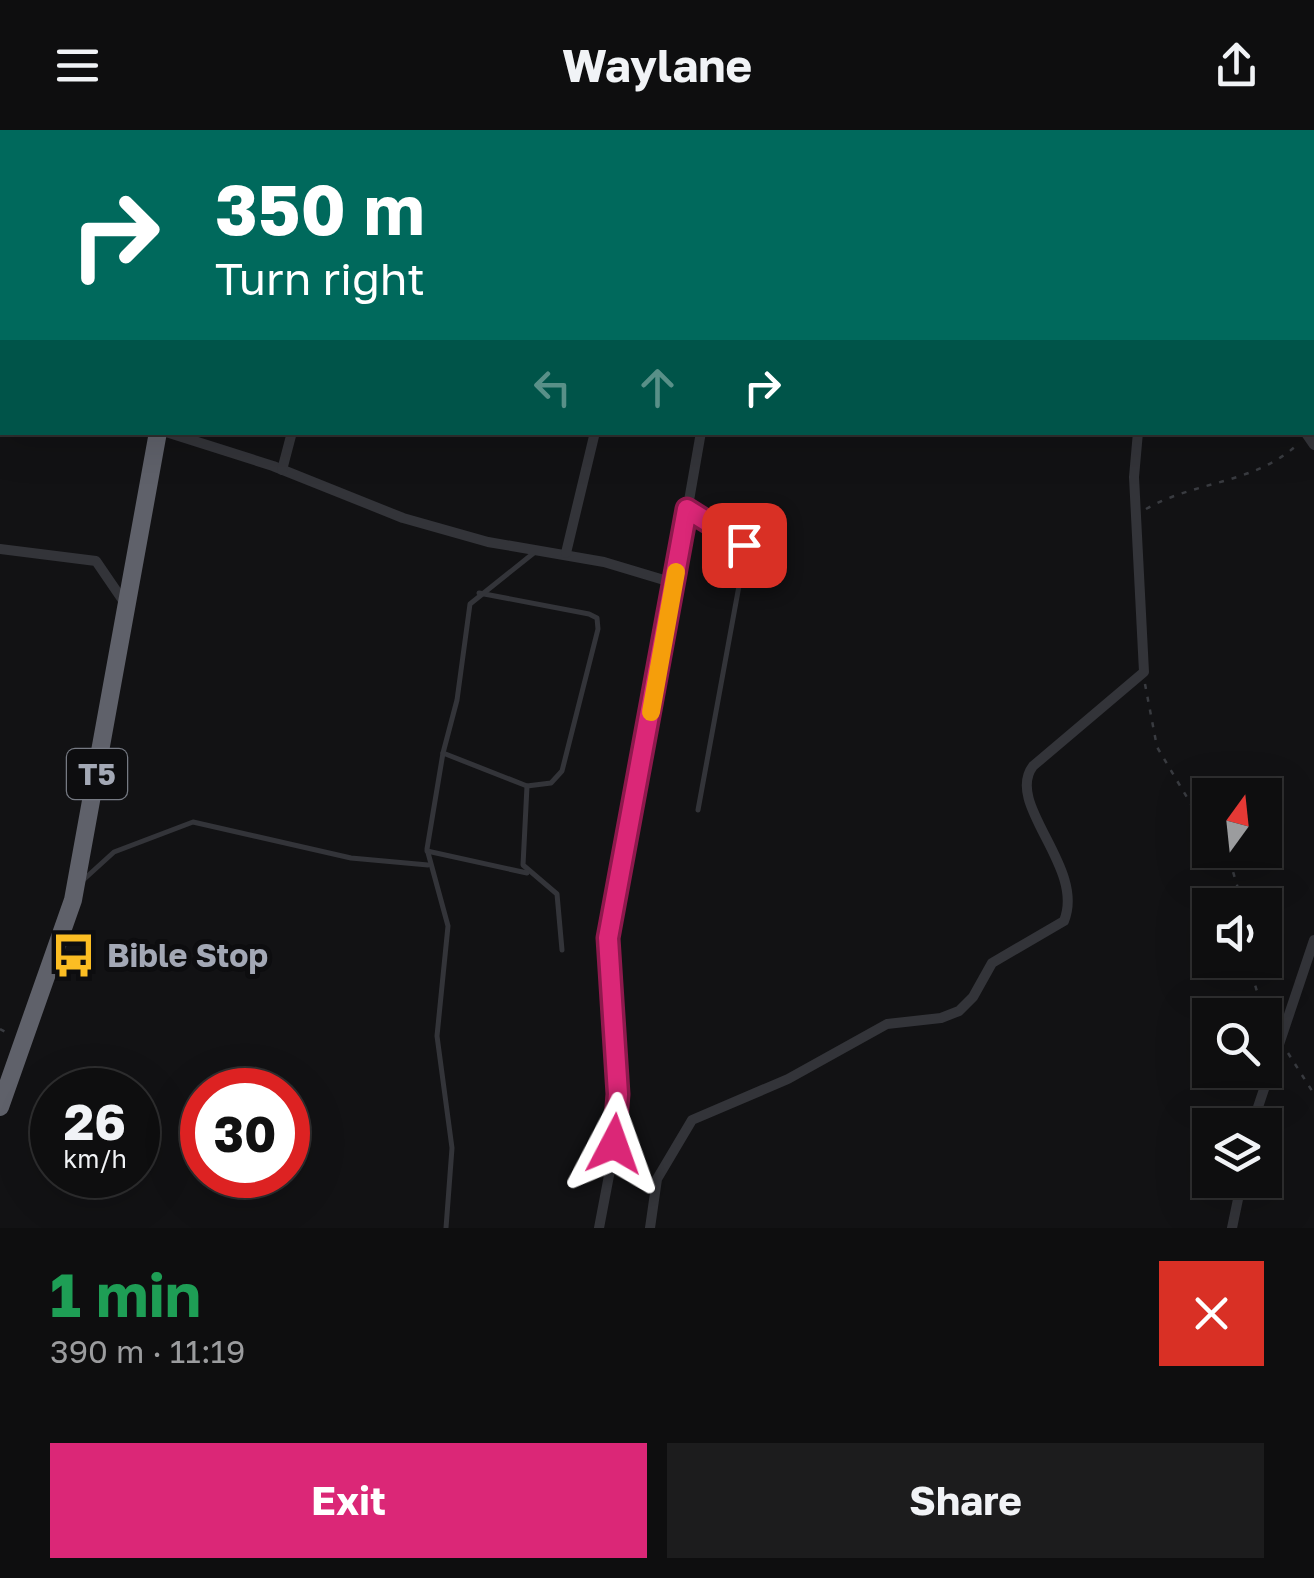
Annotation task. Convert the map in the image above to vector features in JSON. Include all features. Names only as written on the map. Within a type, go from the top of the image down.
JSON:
[{"type":"highway","name":"T5","points":[[0,1107],[26,1044],[75,888],[129,612],[158,435]]},
{"type":"street","points":[[175,435],[282,470],[403,518],[536,551],[566,553],[674,583]]},
{"type":"street","points":[[282,470],[291,435]]},
{"type":"street","points":[[566,553],[594,435]]},
{"type":"street","points":[[599,1228],[614,1144],[618,1094],[608,938],[700,435]]},
{"type":"street","points":[[650,1228],[657,1179],[692,1120],[788,1079],[887,1024],[941,1018],[958,1010],[974,996],[992,963],[1064,921],[1070,892],[1029,800],[1028,772],[1144,672],[1136,515],[1138,435]]},
{"type":"street","points":[[0,548],[96,561],[129,612]]},
{"type":"street","points":[[1282,1041],[1314,940]]},
{"type":"street","points":[[1232,1228],[1238,1198]]},
{"type":"lane","points":[[687,509],[736,540],[745,554],[698,810]]},
{"type":"lane","points":[[446,1228],[452,1148],[437,1036],[448,926],[427,851],[443,753],[457,700],[466,614],[479,593],[536,551]]},
{"type":"lane","points":[[443,753],[527,786],[544,786],[562,771],[598,629],[597,618],[479,593]]},
{"type":"lane","points":[[527,786],[521,852],[530,873]]},
{"type":"lane","points":[[75,888],[114,852],[193,822],[352,858],[429,865]]},
{"type":"lane","points":[[427,851],[530,873],[557,894],[562,950]]},
{"type":"path","points":[[1136,515],[1175,494],[1211,488],[1266,465],[1309,438]]},
{"type":"path","points":[[1144,672],[1156,747],[1192,806]]},
{"type":"path","points":[[1282,1046],[1314,1094]]},
{"type":"slow traffic","points":[[651,712],[676,572]]},
{"type":"place","name":"Bible Stop","points":[[74,955]]},
{"type":"route","points":[[614,1144],[618,1094],[608,938],[687,509],[744,545]]}]
